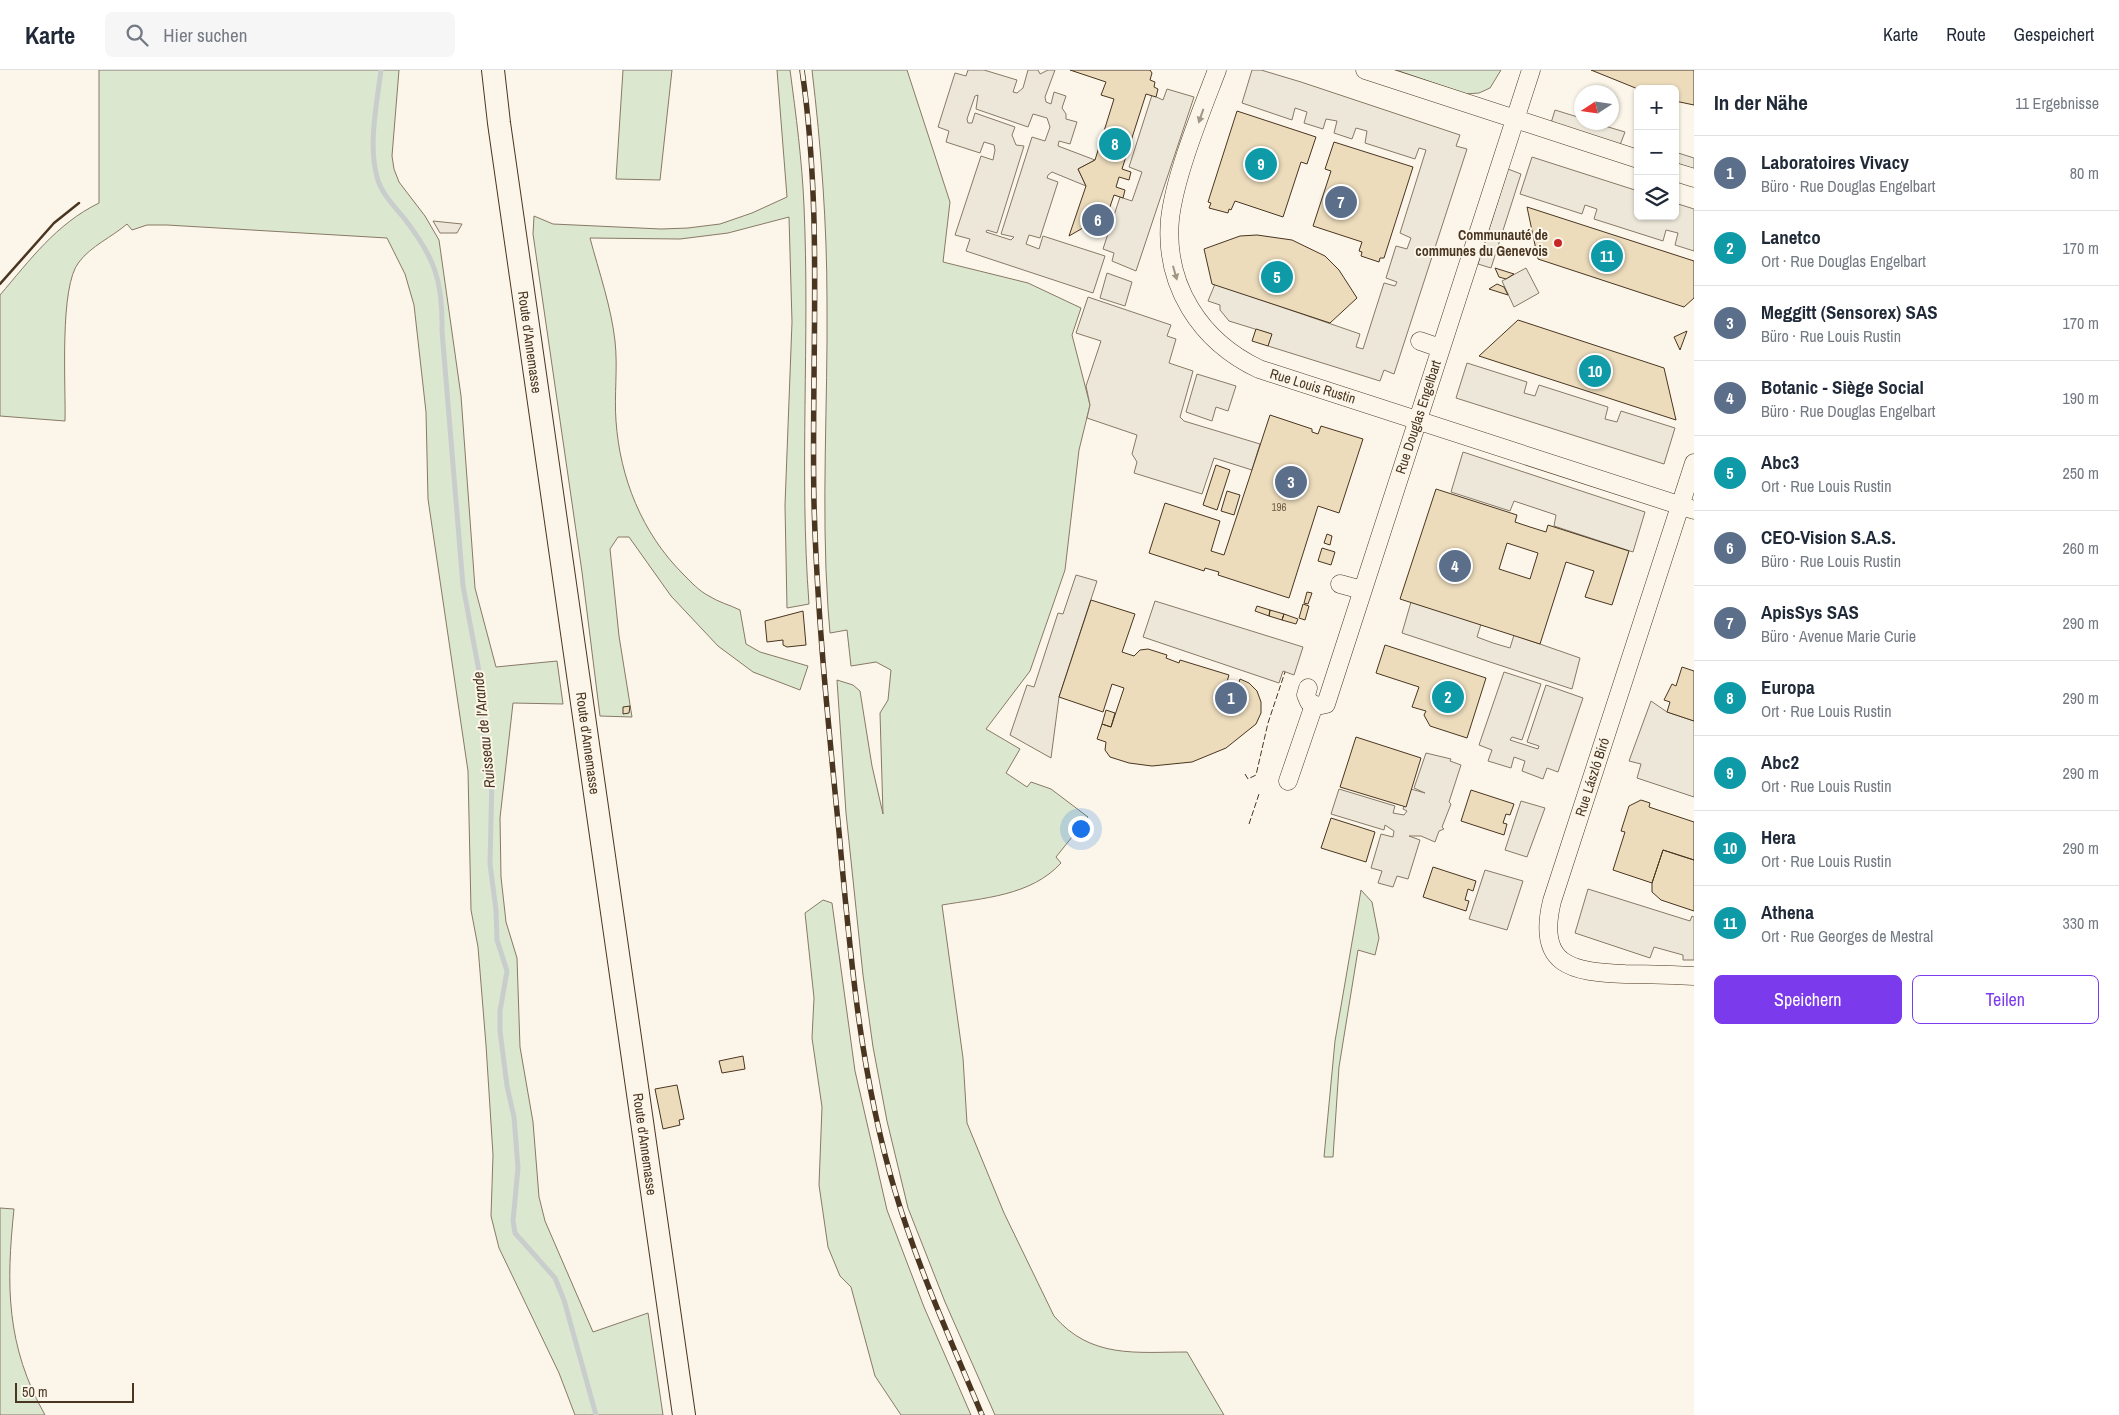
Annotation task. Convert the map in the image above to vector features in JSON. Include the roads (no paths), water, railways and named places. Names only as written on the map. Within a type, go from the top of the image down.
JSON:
[{"type":"main road","name":"Route d'Annemasse","points":[[494,70],[500,132],[684,1415]]},
{"type":"street","name":"Rue Louis Rustin","points":[[1217,70],[1172,204],[1170,229],[1171,255],[1180,290],[1198,322],[1211,336],[1241,360],[1269,372],[1687,507]]},
{"type":"street","points":[[1365,70],[1634,158]]},
{"type":"street","name":"Rue Douglas Engelbart","points":[[1314,705],[1323,705],[1327,701],[1440,348],[1532,70]]},
{"type":"street","points":[[1679,173],[1694,178]]},
{"type":"street","points":[[1420,341],[1440,348]]},
{"type":"street","name":"Rue László Biró","points":[[1694,463],[1687,507],[1552,901],[1548,927],[1556,953],[1566,965],[1574,969],[1596,973],[1694,976]]},
{"type":"street","points":[[1340,584],[1362,590]]},
{"type":"street","points":[[1288,781],[1314,705],[1307,698],[1308,688]]},
{"type":"waterway","name":"Ruisseau de l'Arande","points":[[381,70],[373,137],[374,164],[377,177],[385,194],[415,232],[430,258],[439,284],[441,298],[442,331],[463,586],[479,671],[484,738],[492,777],[490,864],[496,910],[497,940],[507,971],[500,1011],[500,1031],[507,1086],[514,1117],[518,1168],[513,1221],[515,1233],[555,1278],[564,1300],[596,1415]]},
{"type":"railway","points":[[802,70],[808,124],[814,232],[813,449],[818,585],[847,923],[858,1013],[873,1103],[895,1191],[924,1276],[982,1415]]},
{"type":"place","name":"Europa","points":[[1115,144]]},
{"type":"place","name":"Abc2","points":[[1261,164]]},
{"type":"place","name":"ApisSys SAS","points":[[1341,202]]},
{"type":"place","name":"CEO-Vision S.A.S.","points":[[1098,220]]},
{"type":"place","name":"Communauté de communes du Genevois","points":[[1558,243]]},
{"type":"place","name":"Athena","points":[[1607,256]]},
{"type":"place","name":"Abc3","points":[[1277,277]]},
{"type":"place","name":"Hera","points":[[1595,371]]},
{"type":"place","name":"Meggitt (Sensorex) SAS","points":[[1291,482]]},
{"type":"place","name":"Botanic - Siège Social","points":[[1455,566]]},
{"type":"place","name":"Lanetco","points":[[1448,697]]},
{"type":"place","name":"Laboratoires Vivacy","points":[[1231,698]]}]
